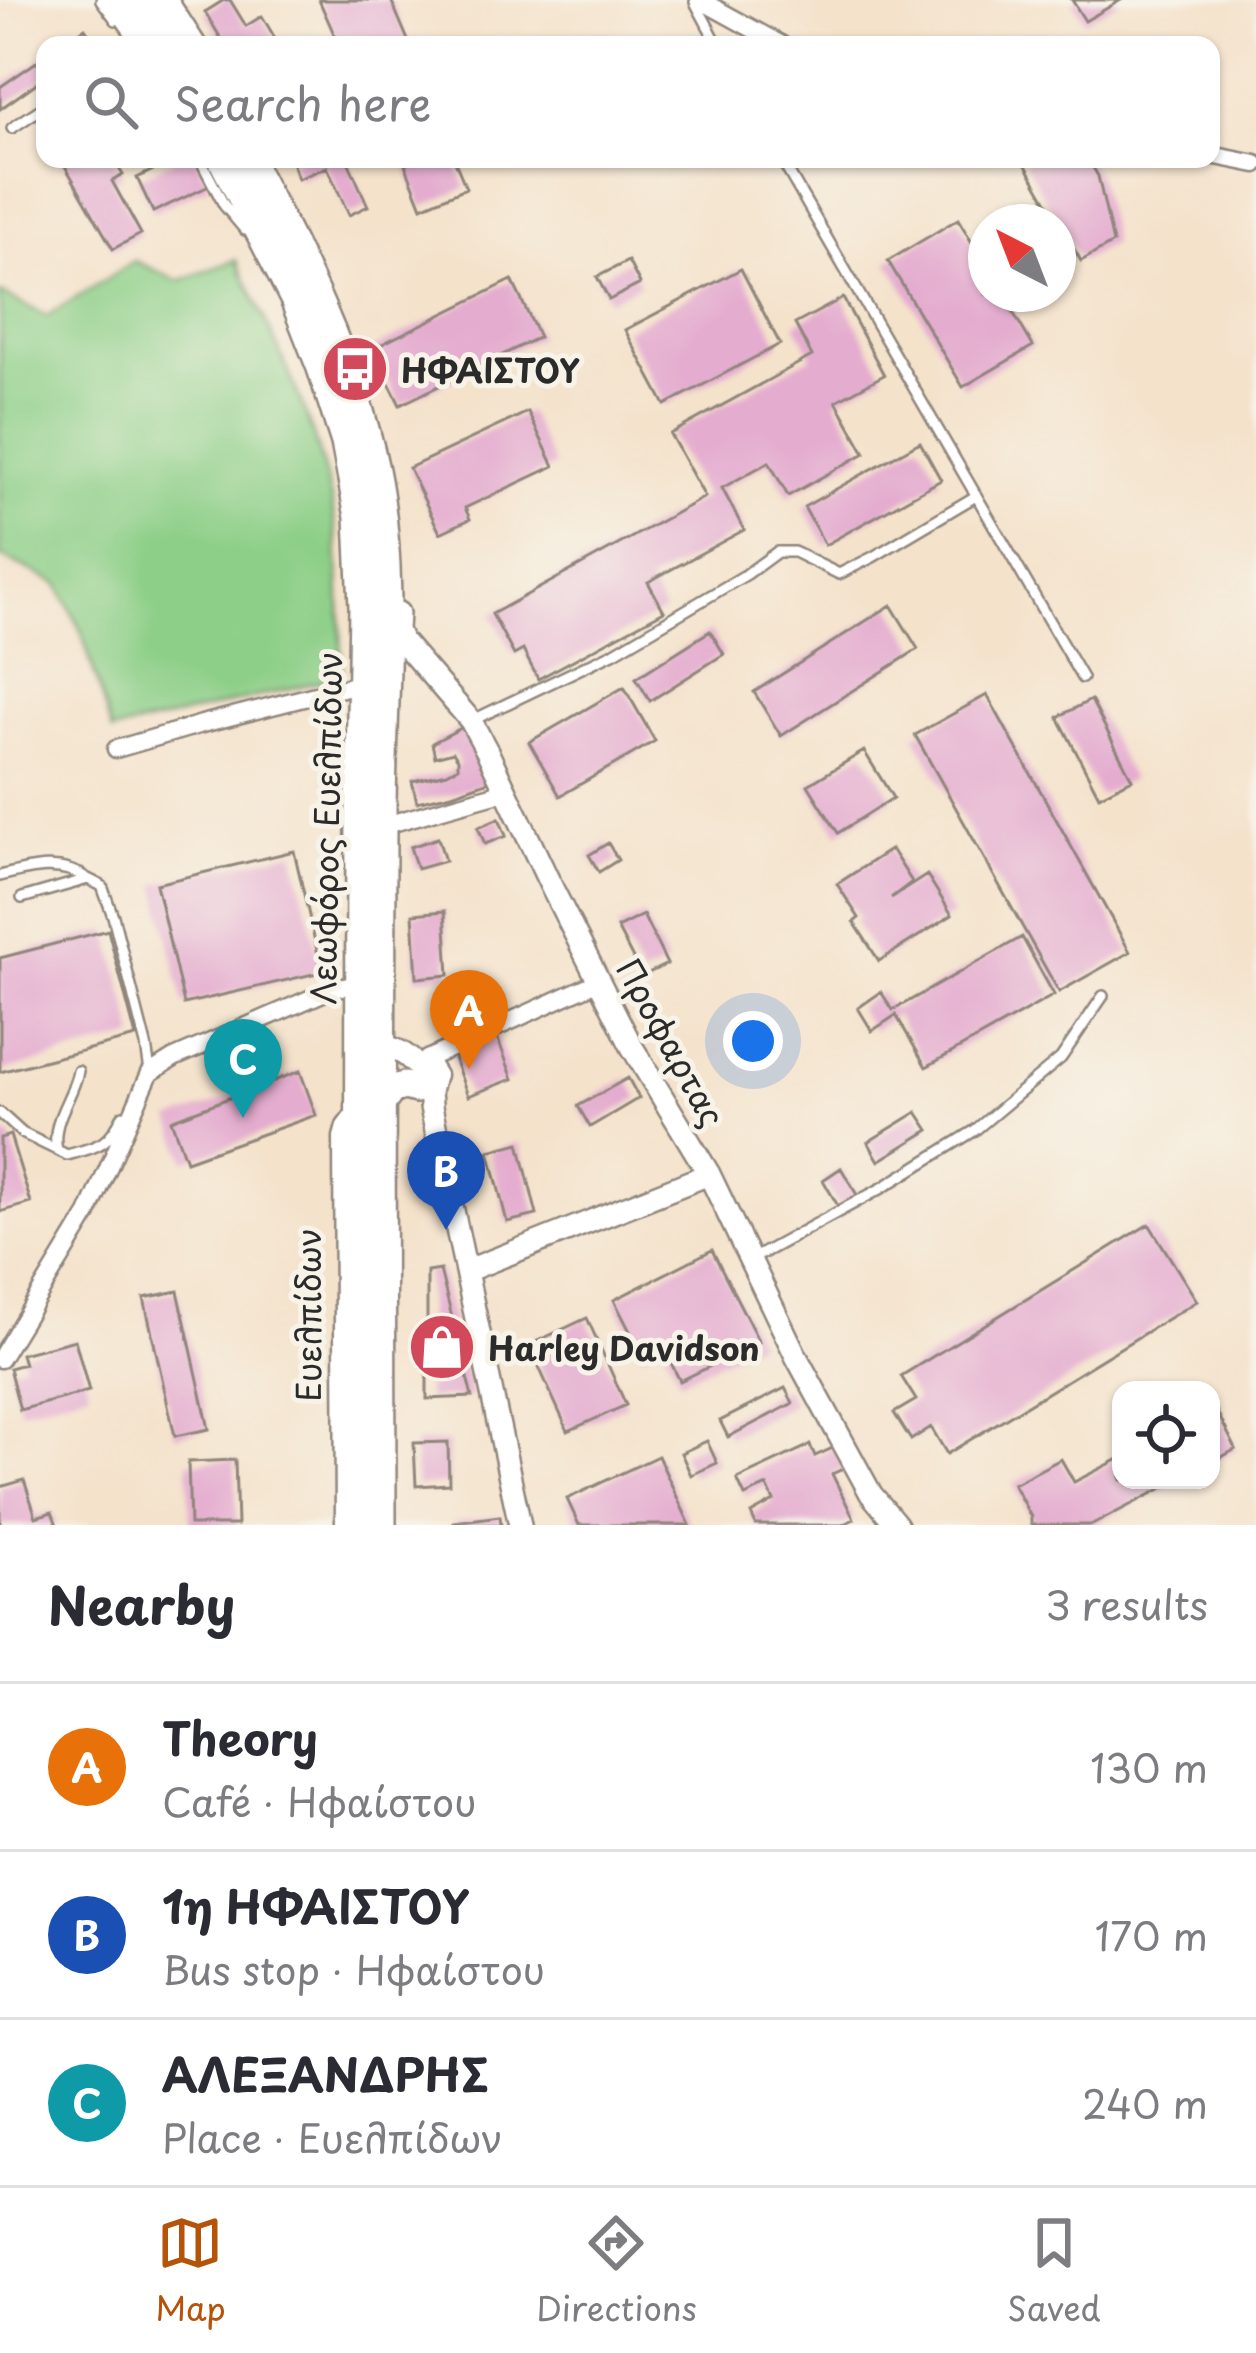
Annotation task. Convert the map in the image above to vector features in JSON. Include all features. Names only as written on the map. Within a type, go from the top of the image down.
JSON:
[{"type":"main road","points":[[118,0],[143,36]]},
{"type":"main road","points":[[146,0],[170,36]]},
{"type":"main road","name":"Λεωφόρος Ευελπίδων","points":[[228,168],[296,262],[354,479],[362,573],[359,984],[372,1050]]},
{"type":"main road","name":"Λεωφόρος Ευελπίδων","points":[[252,168],[343,362],[387,510],[392,606],[372,1050],[359,1525]]},
{"type":"main road","points":[[370,1106],[392,1089],[405,1087],[426,1096]]},
{"type":"main road","name":"Λεωφόρος Ευελπίδων","points":[[370,1106],[381,1189],[382,1525]]},
{"type":"street","points":[[169,0],[192,36]]},
{"type":"street","points":[[697,0],[765,36]]},
{"type":"street","points":[[1220,157],[1256,164]]},
{"type":"street","points":[[266,168],[296,262]]},
{"type":"street","name":"Προφαρτας","points":[[392,606],[401,640],[471,722],[632,1047],[709,1174],[796,1358],[871,1494],[897,1525]]},
{"type":"street","points":[[116,749],[362,683]]},
{"type":"street","points":[[382,826],[506,790]]},
{"type":"street","points":[[426,1096],[437,1075],[427,1058],[599,981]]},
{"type":"street","points":[[0,1359],[88,1214],[150,1072],[332,989],[359,984]]},
{"type":"street","points":[[372,1050],[426,1096],[520,1525]]},
{"type":"street","name":"Ευελπίδων","points":[[344,1525],[342,1137],[345,1126],[370,1106]]},
{"type":"street","points":[[466,1271],[709,1174]]},
{"type":"street","points":[[381,1189],[394,1235],[394,1525]]},
{"type":"lane","points":[[101,0],[128,36]]},
{"type":"lane","points":[[697,0],[714,36]]},
{"type":"lane","points":[[12,128],[36,112]]},
{"type":"lane","points":[[205,168],[224,205],[296,262]]},
{"type":"lane","points":[[786,168],[1082,678]]},
{"type":"lane","points":[[471,722],[613,652],[777,552],[794,552],[839,574],[976,496]]},
{"type":"lane","points":[[0,877],[58,866],[102,886],[150,1072],[136,1088],[111,1139],[67,1155],[22,1133],[0,1113]]},
{"type":"lane","points":[[22,898],[88,878]]},
{"type":"lane","points":[[752,1259],[882,1188],[974,1130],[1061,1058],[1103,996]]},
{"type":"lane","points":[[57,1150],[54,1138],[78,1071]]},
{"type":"green space","points":[[236,260],[294,384],[327,481],[338,551],[342,671],[334,678],[112,732],[82,633],[58,584],[0,556],[0,293],[47,316],[135,261],[179,281]]},
{"type":"building","points":[[230,0],[246,26],[262,16],[274,36],[220,36],[205,12]]},
{"type":"building","points":[[319,0],[391,0],[406,36],[335,36]]},
{"type":"building","points":[[1072,0],[1121,0],[1085,21]]},
{"type":"building","points":[[36,62],[36,83],[0,109],[0,87]]},
{"type":"building","points":[[66,168],[119,168],[123,175],[112,181],[141,234],[113,249]]},
{"type":"building","points":[[158,168],[201,168],[209,186],[153,212],[137,178]]},
{"type":"building","points":[[294,168],[325,168],[298,179]]},
{"type":"building","points":[[327,168],[351,168],[368,206],[349,215]]},
{"type":"building","points":[[407,168],[458,168],[466,188],[422,207]]},
{"type":"building","points":[[1027,168],[1093,168],[1113,243],[1081,261],[1076,252],[1076,204],[1048,204]]},
{"type":"building","points":[[958,219],[968,236],[968,312],[1013,312],[1033,346],[963,387],[888,261]]},
{"type":"building","points":[[628,261],[640,284],[609,300],[597,277]]},
{"type":"building","points":[[741,269],[780,344],[665,405],[625,330]]},
{"type":"building","points":[[512,280],[539,337],[400,405],[372,349]]},
{"type":"building","points":[[843,298],[884,375],[836,401],[865,453],[788,496],[769,462],[722,488],[744,530],[648,582],[664,611],[538,679],[523,650],[514,655],[492,614],[705,497],[670,434],[812,356],[795,324]]},
{"type":"building","points":[[528,412],[554,466],[465,508],[470,519],[440,533],[409,468]]},
{"type":"building","points":[[920,442],[941,480],[825,545],[804,507]]},
{"type":"building","points":[[891,605],[918,649],[781,736],[754,692]]},
{"type":"building","points":[[710,631],[724,654],[650,701],[636,678]]},
{"type":"building","points":[[624,687],[655,741],[560,796],[529,742]]},
{"type":"building","points":[[987,695],[1130,952],[1059,992],[915,735]]},
{"type":"building","points":[[1091,700],[1132,779],[1099,796],[1058,717]]},
{"type":"building","points":[[467,725],[498,778],[417,802],[412,781],[458,767],[453,752],[435,757],[432,743]]},
{"type":"building","points":[[864,751],[893,798],[838,833],[808,785]]},
{"type":"building","points":[[499,818],[506,836],[485,844],[478,827]]},
{"type":"building","points":[[438,838],[445,861],[417,869],[410,847]]},
{"type":"building","points":[[608,843],[618,860],[599,872],[589,855]]},
{"type":"building","points":[[891,849],[912,882],[891,898],[927,875],[952,915],[879,961],[837,884]]},
{"type":"building","points":[[294,851],[322,972],[184,1004],[156,884]]},
{"type":"building","points":[[445,911],[449,975],[417,978],[413,914]]},
{"type":"building","points":[[643,915],[667,964],[642,976],[617,928]]},
{"type":"building","points":[[108,930],[136,1037],[0,1072],[0,958]]},
{"type":"building","points":[[1022,937],[1054,995],[926,1067],[896,1015],[872,1031],[858,1008],[881,992],[893,1010]]},
{"type":"building","points":[[497,1037],[513,1079],[468,1096],[452,1053]]},
{"type":"building","points":[[300,1071],[316,1115],[186,1161],[171,1120]]},
{"type":"building","points":[[628,1078],[639,1098],[590,1127],[578,1106]]},
{"type":"building","points":[[917,1112],[929,1130],[879,1161],[868,1142]]},
{"type":"building","points":[[10,1135],[31,1203],[0,1212],[0,1138]]},
{"type":"building","points":[[519,1143],[537,1215],[507,1222],[489,1151]]},
{"type":"building","points":[[841,1168],[857,1195],[838,1206],[823,1180]]},
{"type":"building","points":[[1149,1224],[1197,1301],[947,1454],[931,1427],[911,1440],[894,1413],[916,1400],[901,1376]]},
{"type":"building","points":[[712,1250],[759,1342],[680,1381],[662,1345],[642,1355],[614,1300]]},
{"type":"building","points":[[440,1270],[472,1397],[427,1399],[427,1272]]},
{"type":"building","points":[[178,1291],[209,1429],[175,1436],[144,1298]]},
{"type":"building","points":[[587,1318],[626,1405],[568,1431],[529,1345]]},
{"type":"building","points":[[75,1340],[89,1391],[20,1410],[9,1368],[24,1364],[21,1354]]},
{"type":"building","points":[[785,1388],[793,1403],[728,1437],[720,1421]]},
{"type":"building","points":[[1220,1418],[1236,1449],[1220,1458]]},
{"type":"building","points":[[707,1441],[717,1463],[691,1475],[681,1453]]},
{"type":"building","points":[[448,1442],[449,1484],[416,1486],[414,1443]]},
{"type":"building","points":[[810,1445],[815,1456],[835,1447],[845,1468],[832,1474],[854,1519],[842,1525],[756,1525],[751,1514],[774,1501],[767,1486],[745,1496],[737,1479]]},
{"type":"building","points":[[658,1456],[690,1525],[579,1525],[567,1499]]},
{"type":"building","points":[[1061,1459],[1074,1482],[1112,1463],[1112,1489],[1161,1489],[1092,1525],[1031,1525],[1013,1484]]},
{"type":"building","points":[[235,1460],[237,1525],[190,1525],[188,1462]]},
{"type":"building","points":[[24,1480],[36,1517],[52,1512],[57,1525],[0,1525],[0,1487]]},
{"type":"building","points":[[500,1516],[501,1525],[454,1522]]},
{"type":"place","name":"ΗΦΑΙΣΤΟΥ","points":[[355,369]]},
{"type":"place","name":"Theory","points":[[469,1069]]},
{"type":"place","name":"ΑΛΕΞΑΝΔΡΗΣ","points":[[243,1118]]},
{"type":"place","name":"1η ΗΦΑΙΣΤΟΥ","points":[[446,1230]]},
{"type":"place","name":"Harley Davidson","points":[[442,1347]]}]
